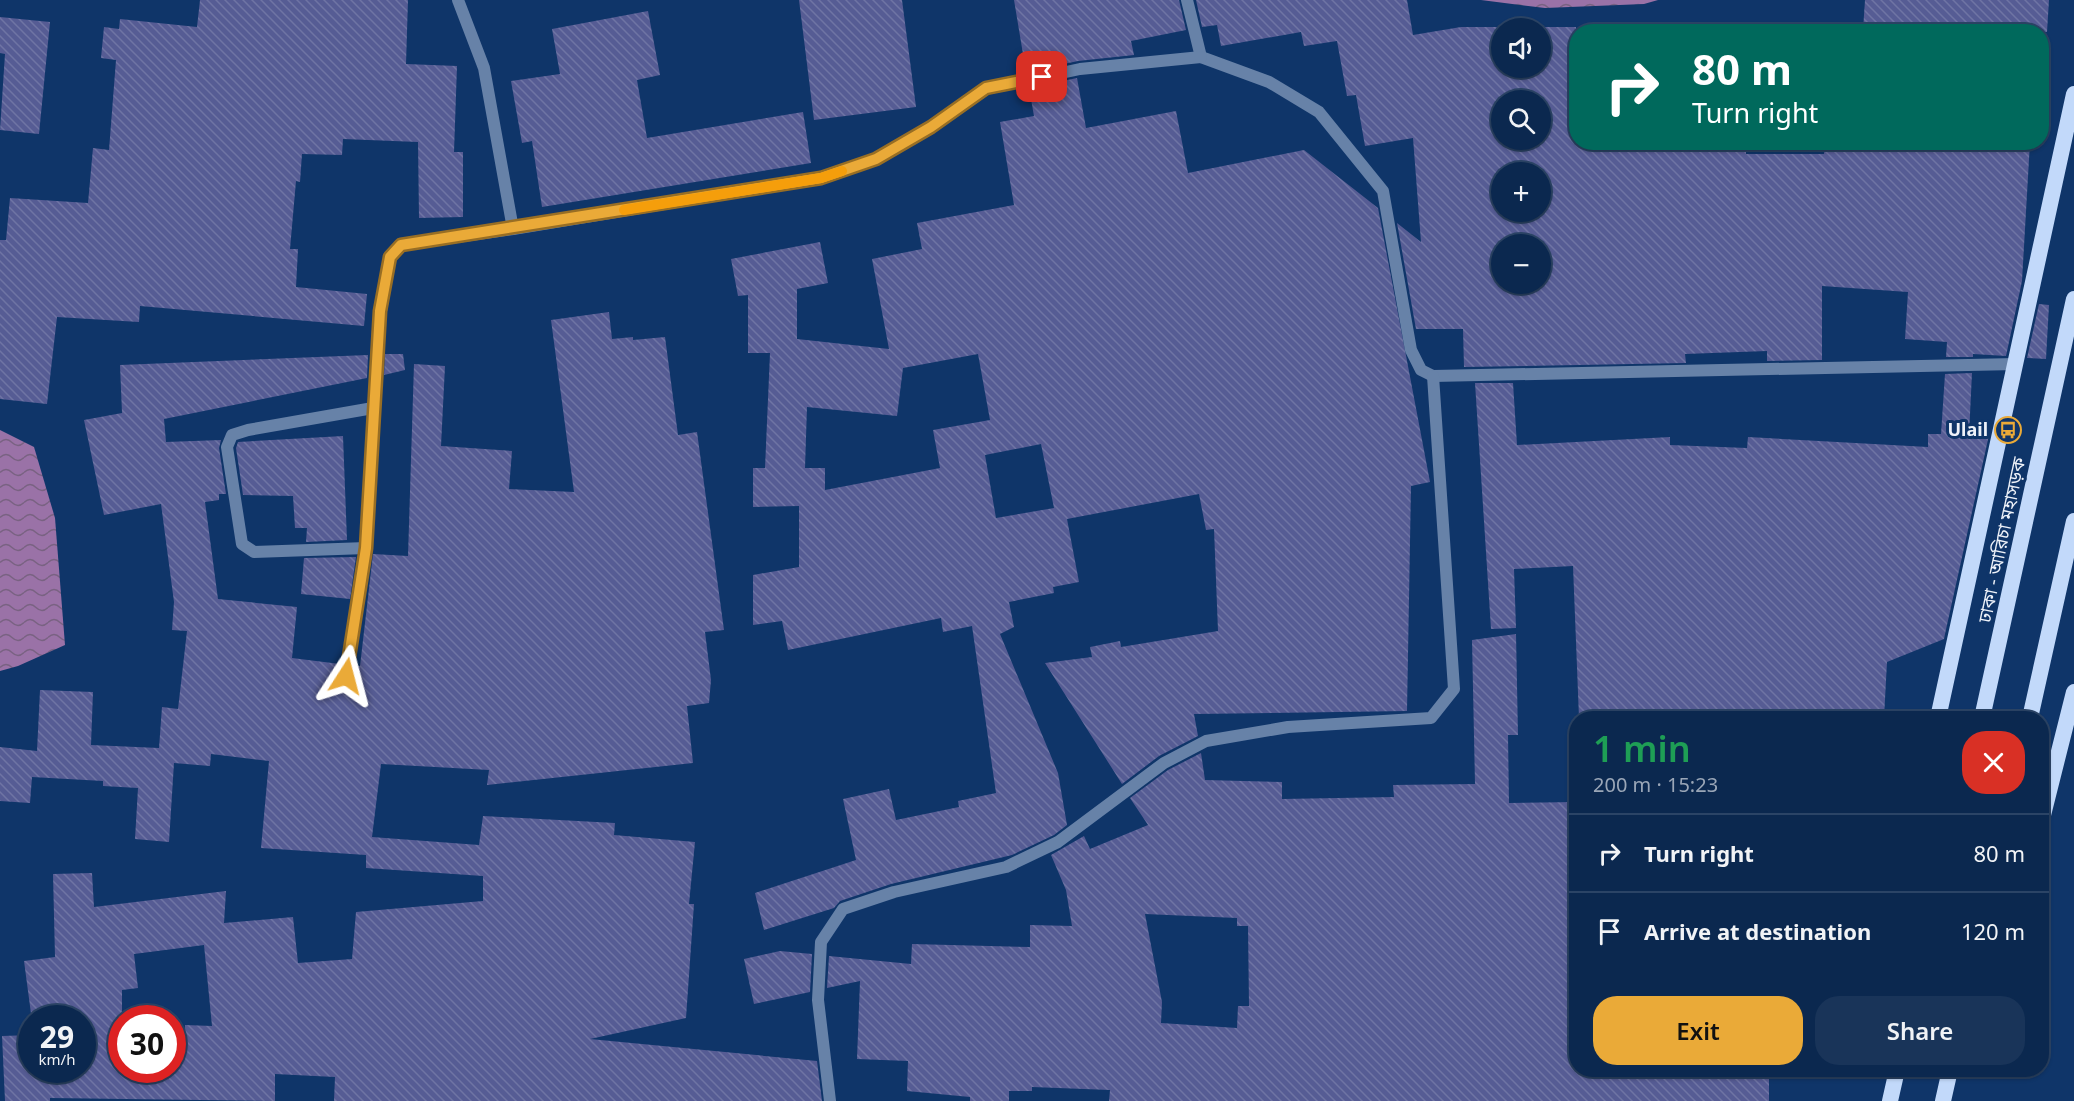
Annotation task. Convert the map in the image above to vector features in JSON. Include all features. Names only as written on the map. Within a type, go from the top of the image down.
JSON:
[{"type":"highway","points":[[1940,711],[2074,94]]},
{"type":"highway","name":"ঢাকা - আরিচা মহাসড়ক","points":[[1984,711],[2074,299]]},
{"type":"highway","points":[[2032,711],[2074,521]]},
{"type":"highway","points":[[2049,791],[2074,692]]},
{"type":"highway","points":[[1890,1101],[1895,1077]]},
{"type":"highway","points":[[1943,1101],[1948,1077]]},
{"type":"street","points":[[458,0],[484,68],[513,229]]},
{"type":"street","points":[[1187,0],[1202,57]]},
{"type":"street","points":[[346,676],[366,548],[378,329],[390,257],[401,245],[513,229],[821,178],[876,159],[931,127],[986,88],[1080,69],[1202,57],[1269,81],[1319,112],[1383,191],[1411,350],[1421,370],[1433,376],[2016,364]]},
{"type":"street","points":[[830,1101],[818,1000],[821,942],[843,909],[894,892],[1006,867],[1058,842],[1164,763],[1206,741],[1288,727],[1431,718],[1446,703],[1454,689],[1433,376]]},
{"type":"street","points":[[366,548],[254,552],[242,544],[227,447],[232,435],[248,430],[373,408]]},
{"type":"water","points":[[1481,0],[1658,0],[1644,4],[1545,8]]},
{"type":"water","points":[[0,430],[34,447],[55,518],[65,645],[18,666],[0,671]]},
{"type":"building","points":[[200,0],[408,0],[406,64],[457,66],[454,152],[463,152],[463,217],[419,218],[418,142],[343,139],[342,155],[302,154],[300,182],[296,181],[290,249],[298,249],[296,287],[367,294],[364,326],[140,306],[139,322],[57,317],[47,404],[0,399],[0,240],[6,240],[10,198],[88,203],[93,148],[109,150],[116,60],[101,58],[104,27],[119,29],[120,19],[197,27]]},
{"type":"building","points":[[799,0],[902,0],[916,107],[814,120]]},
{"type":"building","points":[[1014,0],[1179,0],[1186,30],[1131,41],[1134,55],[1078,61],[1026,72]]},
{"type":"building","points":[[1196,0],[1407,0],[1413,35],[1461,27],[1491,27],[1491,78],[1551,78],[1551,27],[1569,27],[1569,150],[1746,150],[1746,154],[1824,154],[1824,150],[2030,150],[2022,281],[2006,356],[1973,354],[1973,357],[1946,357],[1947,342],[1905,339],[1908,292],[1822,286],[1822,360],[1767,361],[1767,351],[1685,354],[1686,363],[1464,367],[1463,329],[1416,329],[1397,223],[1421,242],[1413,138],[1365,146],[1356,95],[1347,96],[1337,41],[1304,46],[1301,32],[1221,46],[1217,25],[1202,27]]},
{"type":"building","points":[[1865,0],[2049,0],[2048,24],[1863,24]]},
{"type":"building","points":[[648,11],[660,75],[637,80],[647,138],[803,112],[811,163],[542,207],[532,141],[522,143],[511,81],[560,74],[552,29]]},
{"type":"building","points":[[0,17],[50,22],[39,134],[0,130],[5,54],[0,53]]},
{"type":"building","points":[[1077,78],[1086,128],[1176,111],[1188,173],[1304,150],[1378,208],[1430,482],[1411,486],[1407,711],[1194,714],[1198,736],[1159,756],[1122,784],[1045,663],[1092,657],[1090,647],[1120,641],[1121,647],[1218,631],[1214,529],[1206,530],[1199,494],[1067,519],[1079,582],[1053,587],[1054,593],[1009,602],[1014,627],[1000,634],[1058,773],[1067,825],[1054,835],[1012,855],[891,884],[840,901],[834,908],[764,930],[755,893],[856,860],[843,799],[889,789],[896,820],[959,807],[958,801],[996,793],[972,626],[943,632],[941,618],[788,650],[782,621],[753,625],[753,575],[799,567],[799,506],[753,507],[753,468],[765,468],[770,353],[748,353],[748,295],[738,296],[731,259],[820,242],[828,283],[797,289],[797,339],[889,349],[872,259],[922,249],[917,223],[1014,205],[1000,122],[1034,116],[1029,88]],"holes":[[[978,354],[990,420],[933,430],[940,468],[825,490],[825,468],[805,468],[807,407],[897,416],[903,368]],[[1041,444],[1054,508],[996,518],[985,455]]]},
{"type":"building","points":[[2039,304],[2049,305],[2046,359],[2027,358]]},
{"type":"building","points":[[609,312],[612,339],[665,337],[678,435],[697,432],[724,630],[705,632],[711,680],[709,703],[687,706],[693,763],[487,785],[489,770],[381,764],[372,837],[479,845],[483,816],[615,823],[614,835],[695,842],[689,904],[694,904],[686,1018],[590,1039],[817,1061],[822,1101],[334,1101],[335,1077],[275,1074],[275,1101],[50,1098],[50,1101],[5,1101],[2,1036],[18,1035],[18,1083],[96,1083],[96,1005],[30,1005],[24,961],[55,957],[53,874],[92,873],[94,907],[226,891],[224,923],[293,917],[298,963],[352,959],[356,912],[483,901],[483,876],[366,868],[366,855],[261,848],[269,761],[211,754],[210,766],[174,763],[169,842],[135,839],[138,788],[103,786],[103,781],[32,777],[30,803],[0,801],[0,747],[37,751],[40,690],[93,692],[91,745],[159,748],[162,707],[178,709],[187,631],[172,630],[174,602],[161,504],[104,515],[84,420],[122,413],[120,365],[368,355],[367,378],[164,419],[166,442],[221,440],[219,448],[226,494],[219,494],[219,500],[205,502],[218,599],[297,607],[292,658],[340,664],[339,679],[348,684],[354,678],[356,666],[360,666],[373,554],[408,556],[414,364],[445,366],[441,446],[512,451],[509,489],[574,492],[551,320]]},
{"type":"building","points":[[385,354],[403,354],[405,370],[384,375]]},
{"type":"building","points":[[1972,373],[1969,435],[1989,435],[1944,639],[1887,662],[1884,711],[1579,711],[1573,566],[1514,569],[1516,628],[1491,629],[1475,383],[1513,383],[1517,445],[1670,437],[1670,445],[1747,448],[1748,437],[1928,447],[1928,434],[1941,434],[1945,374]]},
{"type":"building","points":[[343,436],[347,540],[306,542],[307,528],[295,528],[293,496],[243,495],[236,448],[238,442]]},
{"type":"building","points":[[356,557],[350,599],[301,594],[304,558]]},
{"type":"building","points":[[1516,634],[1518,735],[1508,735],[1509,803],[1569,802],[1569,1077],[1769,1077],[1769,1101],[1109,1101],[1110,1090],[1032,1087],[1032,1091],[1009,1091],[1009,1101],[970,1101],[970,1097],[907,1091],[908,1061],[857,1059],[860,981],[827,988],[829,956],[911,964],[912,944],[1030,947],[1030,925],[1072,926],[1066,890],[1051,855],[1084,836],[1090,849],[1148,825],[1130,798],[1168,770],[1201,753],[1205,780],[1282,782],[1282,799],[1394,797],[1393,785],[1475,784],[1472,640]],"holes":[[[1145,914],[1237,918],[1237,926],[1248,926],[1249,1006],[1238,1006],[1237,1028],[1161,1023],[1162,1002]]]},
{"type":"building","points":[[780,951],[812,954],[810,992],[754,1004],[744,959]]},
{"type":"slow traffic","points":[[624,210],[821,178],[842,171]]},
{"type":"place","name":"Ulail","points":[[2008,430]]},
{"type":"route","points":[[346,676],[366,548],[380,311],[390,257],[401,245],[513,229],[821,178],[876,159],[931,127],[986,88],[1042,77]]}]
